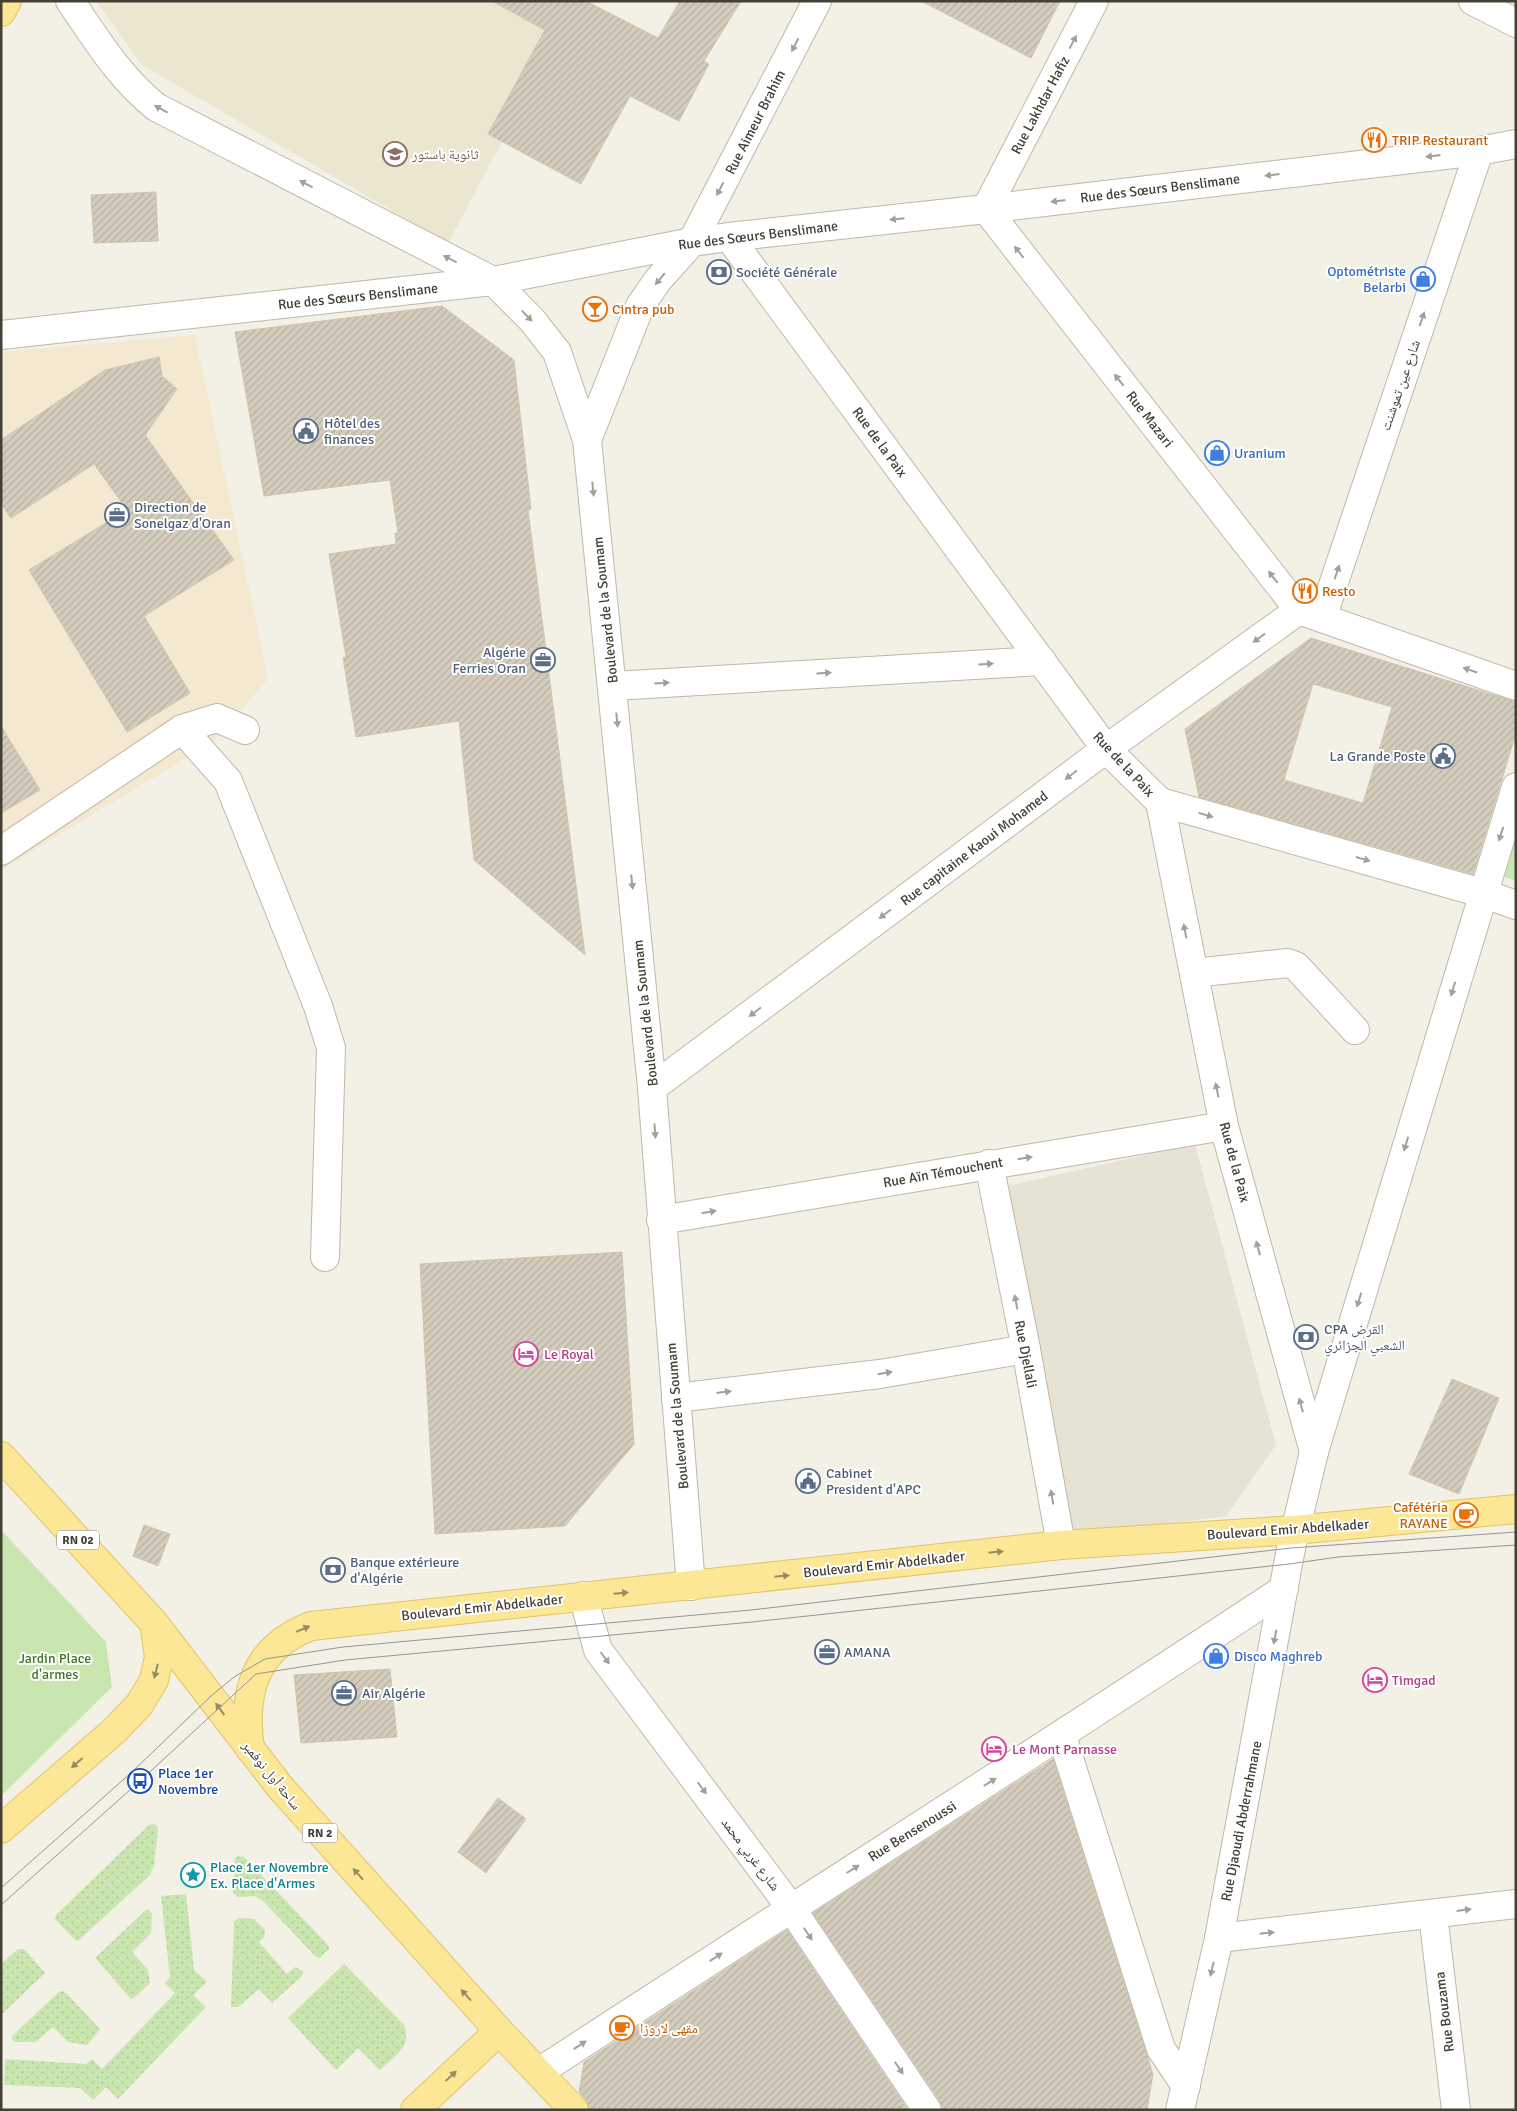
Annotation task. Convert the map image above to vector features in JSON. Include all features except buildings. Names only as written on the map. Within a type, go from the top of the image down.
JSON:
[{"type":"main road","points":[[1,12],[7,1]]},
{"type":"main road","name":"RN 02","points":[[1,1456],[154,1623]]},
{"type":"main road","name":"Boulevard Emir Abdelkader","points":[[250,1749],[246,1711],[249,1692],[256,1674],[265,1659],[285,1639],[311,1626],[691,1586],[1061,1544],[1295,1530],[1516,1509]]},
{"type":"main road","points":[[1,1829],[114,1731],[139,1705],[154,1680],[159,1657],[154,1623]]},
{"type":"main road","name":"ساحة أول نوفمبر","points":[[154,1623],[280,1787],[499,2031],[574,2110]]},
{"type":"main road","points":[[415,2110],[499,2031]]},
{"type":"street","points":[[70,1],[118,70],[135,90],[156,107],[493,281],[532,320],[557,352],[587,440]]},
{"type":"street","name":"Rue Aimeur Brahim","points":[[587,440],[640,306],[658,280],[692,242],[817,1]]},
{"type":"street","name":"Rue Lakhdar Hafiz","points":[[986,209],[1094,1]]},
{"type":"street","points":[[1473,1],[1516,23]]},
{"type":"street","name":"Rue des Sœurs Benslimane","points":[[1,335],[493,281],[692,242],[729,237],[1479,151],[1516,144]]},
{"type":"street","name":"شارع عين تموشنت","points":[[1310,614],[1479,151]]},
{"type":"street","name":"Rue Mazari","points":[[986,209],[1310,614]]},
{"type":"street","name":"Rue de la Paix","points":[[729,237],[1106,749],[1160,802],[1224,1126],[1314,1452]]},
{"type":"street","name":"Boulevard de la Soumam","points":[[587,440],[652,1088],[691,1586]]},
{"type":"street","points":[[1310,614],[1516,686]]},
{"type":"street","name":"Rue capitaine Kaoui Mohamed","points":[[652,1088],[1106,749],[1310,614]]},
{"type":"street","points":[[613,686],[1042,661]]},
{"type":"street","points":[[1,851],[182,729],[217,718],[245,730]]},
{"type":"street","points":[[182,729],[228,781],[318,1006],[331,1048],[324,1257]]},
{"type":"street","points":[[1295,1530],[1314,1452],[1482,893],[1516,787]]},
{"type":"street","points":[[1160,802],[1482,893],[1516,905]]},
{"type":"street","points":[[1194,973],[1288,964],[1296,966],[1355,1030]]},
{"type":"street","name":"Rue Aïn Témouchent","points":[[661,1220],[1224,1126]]},
{"type":"street","name":"Rue Djellali","points":[[989,1164],[1026,1349],[1061,1544]]},
{"type":"street","points":[[676,1398],[880,1374],[1026,1349]]},
{"type":"street","name":"Rue Djaoudi Abderrahmane","points":[[1183,2098],[1219,1938],[1295,1530]]},
{"type":"street","name":"Rue Bensenoussi","points":[[539,2072],[791,1908],[1062,1736],[1284,1590]]},
{"type":"street","name":"شارع غربي محمد","points":[[583,1596],[598,1650],[791,1908],[926,2110]]},
{"type":"street","points":[[1062,1736],[1161,2049],[1183,2098]]},
{"type":"street","points":[[1219,1938],[1516,1904]]},
{"type":"street","name":"Rue Bouzama","points":[[1433,1914],[1456,2110]]},
{"type":"shaded area","name":"ثانوية باستور","points":[[96,1],[577,1],[448,243],[142,65]]},
{"type":"shaded area","name":"Direction de Sonelgaz d'Oran","points":[[195,335],[268,679],[214,741],[1,870],[1,352]]},
{"type":"shaded area","points":[[1195,1144],[1276,1445],[1226,1516],[1071,1536],[1007,1186]]},
{"type":"green space","points":[[1516,831],[1516,881],[1502,876]]},
{"type":"green space","name":"Jardin Place d'armes","points":[[1,1530],[106,1642],[112,1687],[1,1796]]},
{"type":"green space","points":[[154,1824],[157,1826],[158,1831],[154,1865],[150,1875],[80,1939],[77,1941],[74,1939],[55,1919],[56,1915],[149,1825]]},
{"type":"green space","points":[[239,1856],[244,1857],[329,1946],[329,1949],[320,1958],[315,1956],[262,1900],[256,1896],[238,1897],[233,1893],[235,1858]]},
{"type":"green space","points":[[186,1894],[194,1970],[207,1982],[193,1995],[206,2007],[118,2099],[106,2087],[93,2100],[80,2088],[4,2085],[5,2059],[86,2064],[92,2059],[102,2069],[175,1993],[165,1983],[170,1977],[161,1896]]},
{"type":"green space","points":[[147,1909],[152,1913],[151,1933],[132,1952],[148,1970],[150,1983],[131,1999],[96,1959]]},
{"type":"green space","points":[[239,1918],[254,1919],[265,1930],[264,1937],[259,1942],[287,1974],[295,1967],[303,1971],[302,1976],[272,2003],[259,1989],[238,2007],[231,2007],[234,1921]]},
{"type":"green space","points":[[18,1949],[26,1951],[45,1973],[1,2015],[1,1964]]},
{"type":"green space","points":[[344,1964],[404,2025],[406,2039],[404,2045],[380,2070],[358,2048],[336,2070],[288,2018]]},
{"type":"green space","points":[[62,1991],[100,2029],[87,2045],[68,2042],[53,2027],[36,2042],[15,2042],[12,2036]]},
{"type":"tram line","points":[[1,1888],[132,1772],[211,1696],[234,1677],[265,1659],[343,1647],[751,1610],[1291,1548],[1516,1532]]},
{"type":"tram line","points":[[1,1905],[256,1674],[345,1660],[752,1622],[1289,1564],[1338,1557],[1516,1545]]},
{"type":"place","name":"TRIP Restaurant","points":[[1374,140]]},
{"type":"place","name":"ثانوية باستور","points":[[395,154]]},
{"type":"place","name":"Société Générale","points":[[719,272]]},
{"type":"place","name":"Optométriste Belarbi","points":[[1423,279]]},
{"type":"place","name":"Cintra pub","points":[[595,309]]},
{"type":"place","name":"Hôtel des finances","points":[[306,431]]},
{"type":"place","name":"Uranium","points":[[1217,453]]},
{"type":"place","name":"Direction de Sonelgaz d'Oran","points":[[117,515]]},
{"type":"place","name":"Resto","points":[[1305,591]]},
{"type":"place","name":"Algérie Ferries Oran","points":[[543,660]]},
{"type":"place","name":"La Grande Poste","points":[[1443,756]]},
{"type":"place","name":"CPA القرض الشعبي الجزائري","points":[[1306,1337]]},
{"type":"place","name":"Le Royal","points":[[526,1354]]},
{"type":"place","name":"Cabinet President d'APC","points":[[808,1481]]},
{"type":"place","name":"Cafétéria RAYANE","points":[[1466,1515]]},
{"type":"place","name":"Banque extérieure d'Algérie","points":[[333,1570]]},
{"type":"place","name":"AMANA","points":[[827,1652]]},
{"type":"place","name":"Disco Maghreb","points":[[1216,1656]]},
{"type":"place","name":"Timgad","points":[[1375,1680]]},
{"type":"place","name":"Air Algérie","points":[[344,1693]]},
{"type":"place","name":"Le Mont Parnasse","points":[[994,1749]]},
{"type":"place","name":"Place 1er Novembre","points":[[140,1781]]},
{"type":"place","name":"Place 1er Novembre Ex. Place d'Armes","points":[[193,1875]]},
{"type":"place","name":"مقهى لاروزا","points":[[622,2028]]}]
